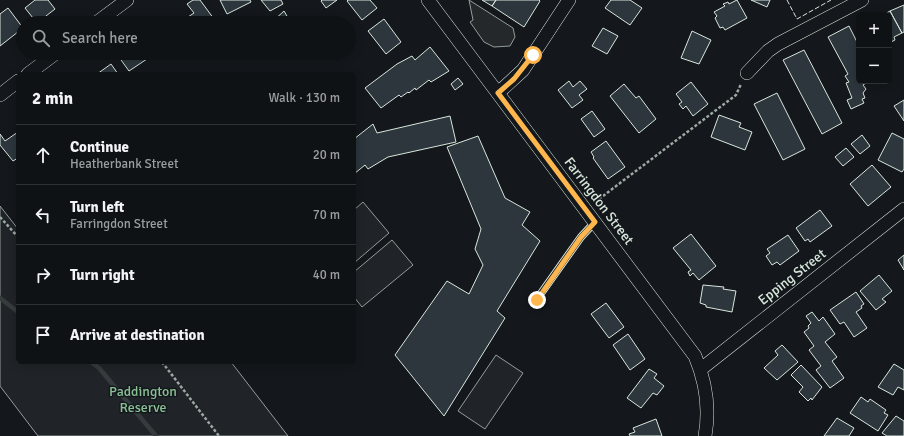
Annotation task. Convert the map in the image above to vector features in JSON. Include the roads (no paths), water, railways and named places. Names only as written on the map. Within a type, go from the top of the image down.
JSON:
[{"type":"street","points":[[105,16],[127,0]]},
{"type":"street","name":"Farringdon Street","points":[[428,0],[688,346],[701,369],[707,402],[705,436]]},
{"type":"street","points":[[498,93],[523,70],[569,0]]},
{"type":"street","points":[[747,73],[768,51],[778,44],[862,0]]},
{"type":"street","points":[[31,72],[47,60]]},
{"type":"street","points":[[0,95],[16,83]]},
{"type":"street","name":"Epping Street","points":[[701,369],[904,209]]},
{"type":"lane","points":[[537,300],[581,237],[595,222]]},
{"type":"waterway","points":[[0,298],[16,310]]},
{"type":"waterway","points":[[94,364],[99,368],[156,436]]},
{"type":"park label","name":"Paddington Reserve","points":[[143,400]]}]
